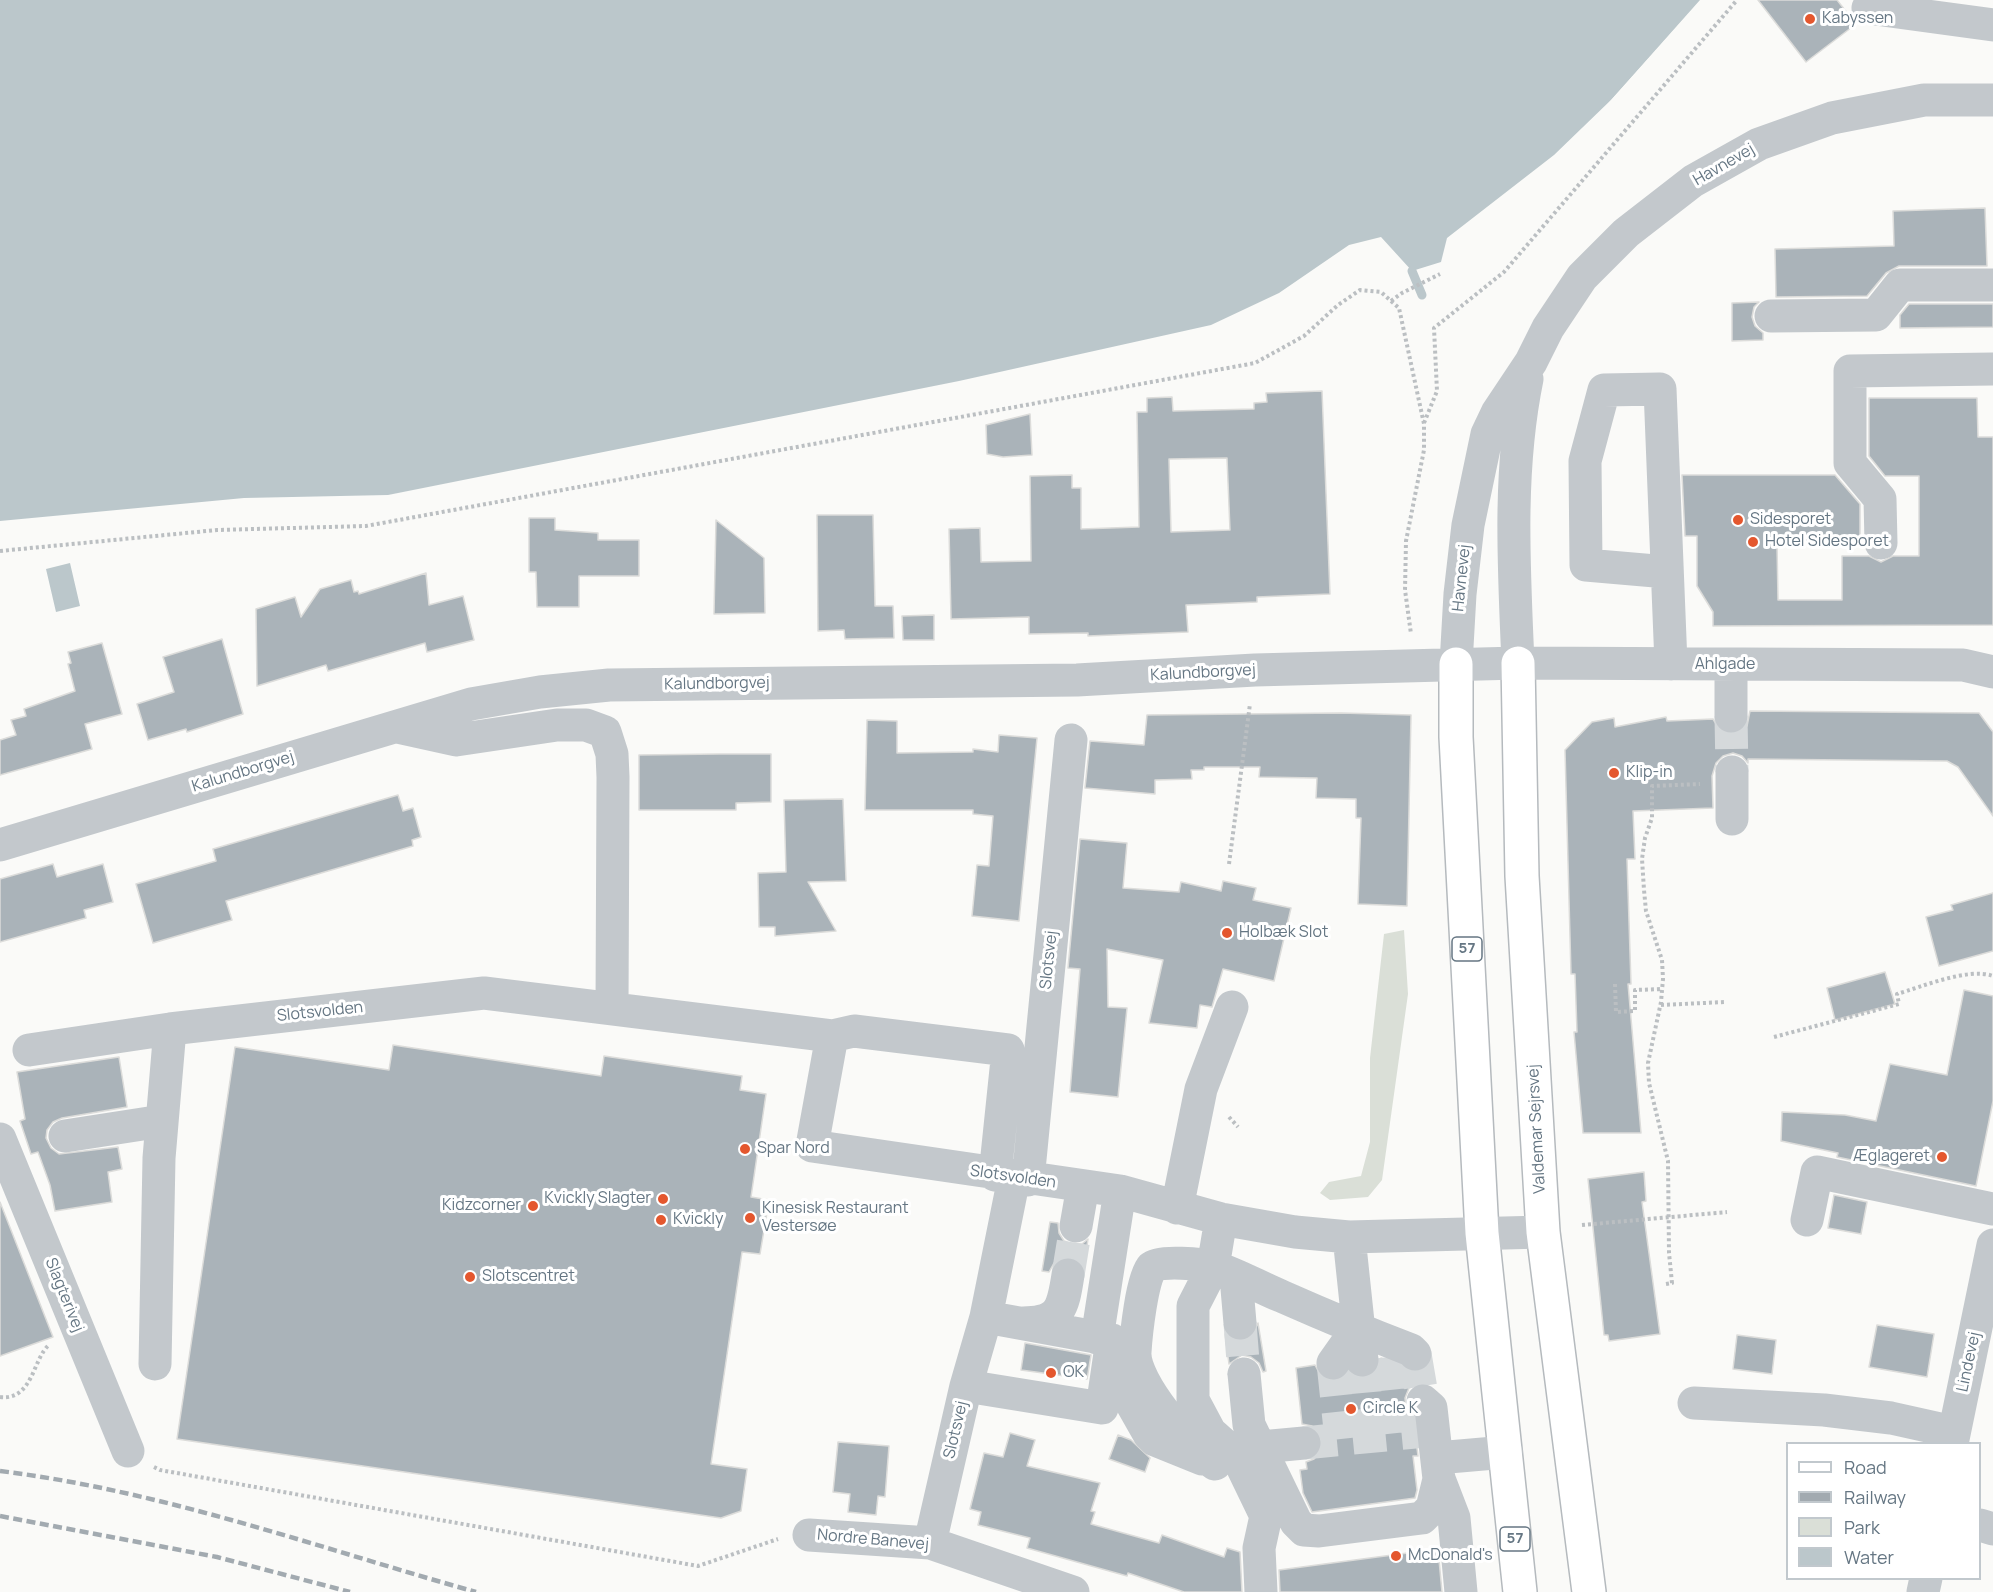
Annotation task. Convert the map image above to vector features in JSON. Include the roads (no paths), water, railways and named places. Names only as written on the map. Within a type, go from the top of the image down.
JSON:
[{"type":"main road","name":"Valdemar Sejrsvej","points":[[1518,663],[1522,876],[1543,1232],[1589,1592]]},
{"type":"main road","name":"57","points":[[1456,664],[1456,738],[1482,1233],[1520,1592]]},
{"type":"street","points":[[1868,8],[1993,25]]},
{"type":"street","name":"Havnevej","points":[[1456,664],[1461,580],[1478,469],[1487,434],[1497,413],[1531,362],[1569,294],[1626,233],[1693,182],[1759,144],[1832,117],[1912,102],[1993,100]]},
{"type":"street","points":[[1771,316],[1876,315],[1900,285],[1993,285]]},
{"type":"street","name":"Havnevej","points":[[1518,663],[1515,472],[1518,425],[1531,362]]},
{"type":"street","points":[[1881,543],[1880,499],[1850,463],[1850,371],[1993,369]]},
{"type":"street","points":[[1667,572],[1586,565],[1585,460],[1604,390],[1660,389],[1671,664]]},
{"type":"street","name":"Ahlgade","points":[[1456,664],[1963,665],[1993,672]]},
{"type":"street","name":"Kalundborgvej","points":[[0,844],[396,726],[482,702],[540,692],[609,686],[1077,680],[1255,670],[1456,664]]},
{"type":"street","points":[[1731,665],[1731,716]]},
{"type":"street","points":[[396,726],[456,740],[556,725],[596,728],[605,732],[612,754],[612,1007]]},
{"type":"street","name":"Slotsvej","points":[[930,1543],[966,1386],[986,1317],[1012,1177],[1071,740]]},
{"type":"street","points":[[1732,777],[1732,819]]},
{"type":"street","name":"Slotsvolden","points":[[28,1050],[170,1029],[484,993],[612,1007],[832,1036],[812,1146],[1120,1191],[1221,1219],[1295,1232],[1349,1237],[1543,1232]]},
{"type":"street","points":[[1177,1208],[1201,1089],[1232,1007]]},
{"type":"street","points":[[155,1365],[162,1121],[170,1029]]},
{"type":"street","points":[[832,1036],[854,1031],[1008,1050],[1012,1177]]},
{"type":"street","points":[[65,1136],[162,1121]]},
{"type":"street","name":"Slagterivej","points":[[0,1139],[128,1451]]},
{"type":"street","points":[[1807,1220],[1817,1172],[1993,1209]]},
{"type":"street","points":[[1076,1226],[1083,1186]]},
{"type":"street","points":[[1097,1338],[1120,1191]]},
{"type":"street","points":[[1221,1219],[1224,1272],[1240,1323]]},
{"type":"street","points":[[1304,1443],[1241,1461],[1196,1449],[1144,1382],[1135,1354],[1148,1272],[1153,1265],[1162,1263],[1224,1272],[1371,1352],[1349,1237]]},
{"type":"street","name":"Lindevej","points":[[1953,1438],[1984,1337],[1993,1245]]},
{"type":"street","points":[[1224,1272],[1193,1306],[1193,1400],[1210,1432],[1241,1461],[1304,1530],[1319,1531],[1422,1518],[1432,1508],[1432,1440]]},
{"type":"street","points":[[1018,1323],[1042,1321],[1059,1312],[1068,1275]]},
{"type":"street","points":[[966,1386],[1102,1408],[1112,1340],[986,1317]]},
{"type":"street","points":[[1244,1374],[1249,1425],[1241,1461],[1266,1516],[1275,1592]]},
{"type":"street","points":[[1694,1403],[1835,1411],[1891,1418],[1953,1438]]},
{"type":"street","points":[[1432,1440],[1506,1452]]},
{"type":"street","points":[[1432,1440],[1454,1518],[1461,1592]]},
{"type":"street","points":[[1261,1592],[1259,1548],[1266,1516]]},
{"type":"street","name":"Nordre Banevej","points":[[809,1535],[930,1543],[1073,1592]]},
{"type":"water","points":[[0,0],[1700,0],[1612,99],[1554,155],[1447,238],[1441,262],[1412,271],[1381,237],[1349,245],[1279,293],[1211,325],[959,381],[388,495],[244,498],[0,521]]},
{"type":"water","points":[[70,563],[80,606],[56,612],[46,569]]},
{"type":"waterway","points":[[1412,271],[1422,295]]},
{"type":"tunnel","points":[[1731,716],[1732,772]]},
{"type":"tunnel","points":[[1068,1275],[1076,1226]]},
{"type":"tunnel","points":[[1240,1323],[1244,1374]]},
{"type":"tunnel","points":[[1415,1354],[1423,1401]]},
{"type":"tunnel","points":[[1389,1357],[1397,1433]]},
{"type":"tunnel","points":[[1362,1360],[1369,1436]]},
{"type":"tunnel","points":[[1333,1363],[1341,1439]]},
{"type":"tunnel","points":[[1304,1443],[1426,1431]]},
{"type":"railway","points":[[0,1471],[61,1480],[181,1506],[476,1592]]},
{"type":"railway","points":[[0,1516],[217,1557],[350,1592]]},
{"type":"place","name":"Kabyssen","points":[[1810,19]]},
{"type":"place","name":"Sidesporet","points":[[1738,520]]},
{"type":"place","name":"Hotel Sidesporet","points":[[1753,542]]},
{"type":"place","name":"Klip-in","points":[[1614,773]]},
{"type":"place","name":"Holbæk Slot","points":[[1227,933]]},
{"type":"place","name":"Spar Nord","points":[[745,1149]]},
{"type":"place","name":"Æglageret","points":[[1942,1157]]},
{"type":"place","name":"Kvickly Slagter","points":[[663,1199]]},
{"type":"place","name":"Kidzcorner","points":[[533,1206]]},
{"type":"place","name":"Kinesisk Restaurant Vestersøe","points":[[750,1218]]},
{"type":"place","name":"Kvickly","points":[[661,1220]]},
{"type":"place","name":"Slotscentret","points":[[470,1277]]},
{"type":"place","name":"OK","points":[[1051,1373]]},
{"type":"place","name":"Circle K","points":[[1351,1409]]},
{"type":"place","name":"McDonald's","points":[[1396,1556]]}]
